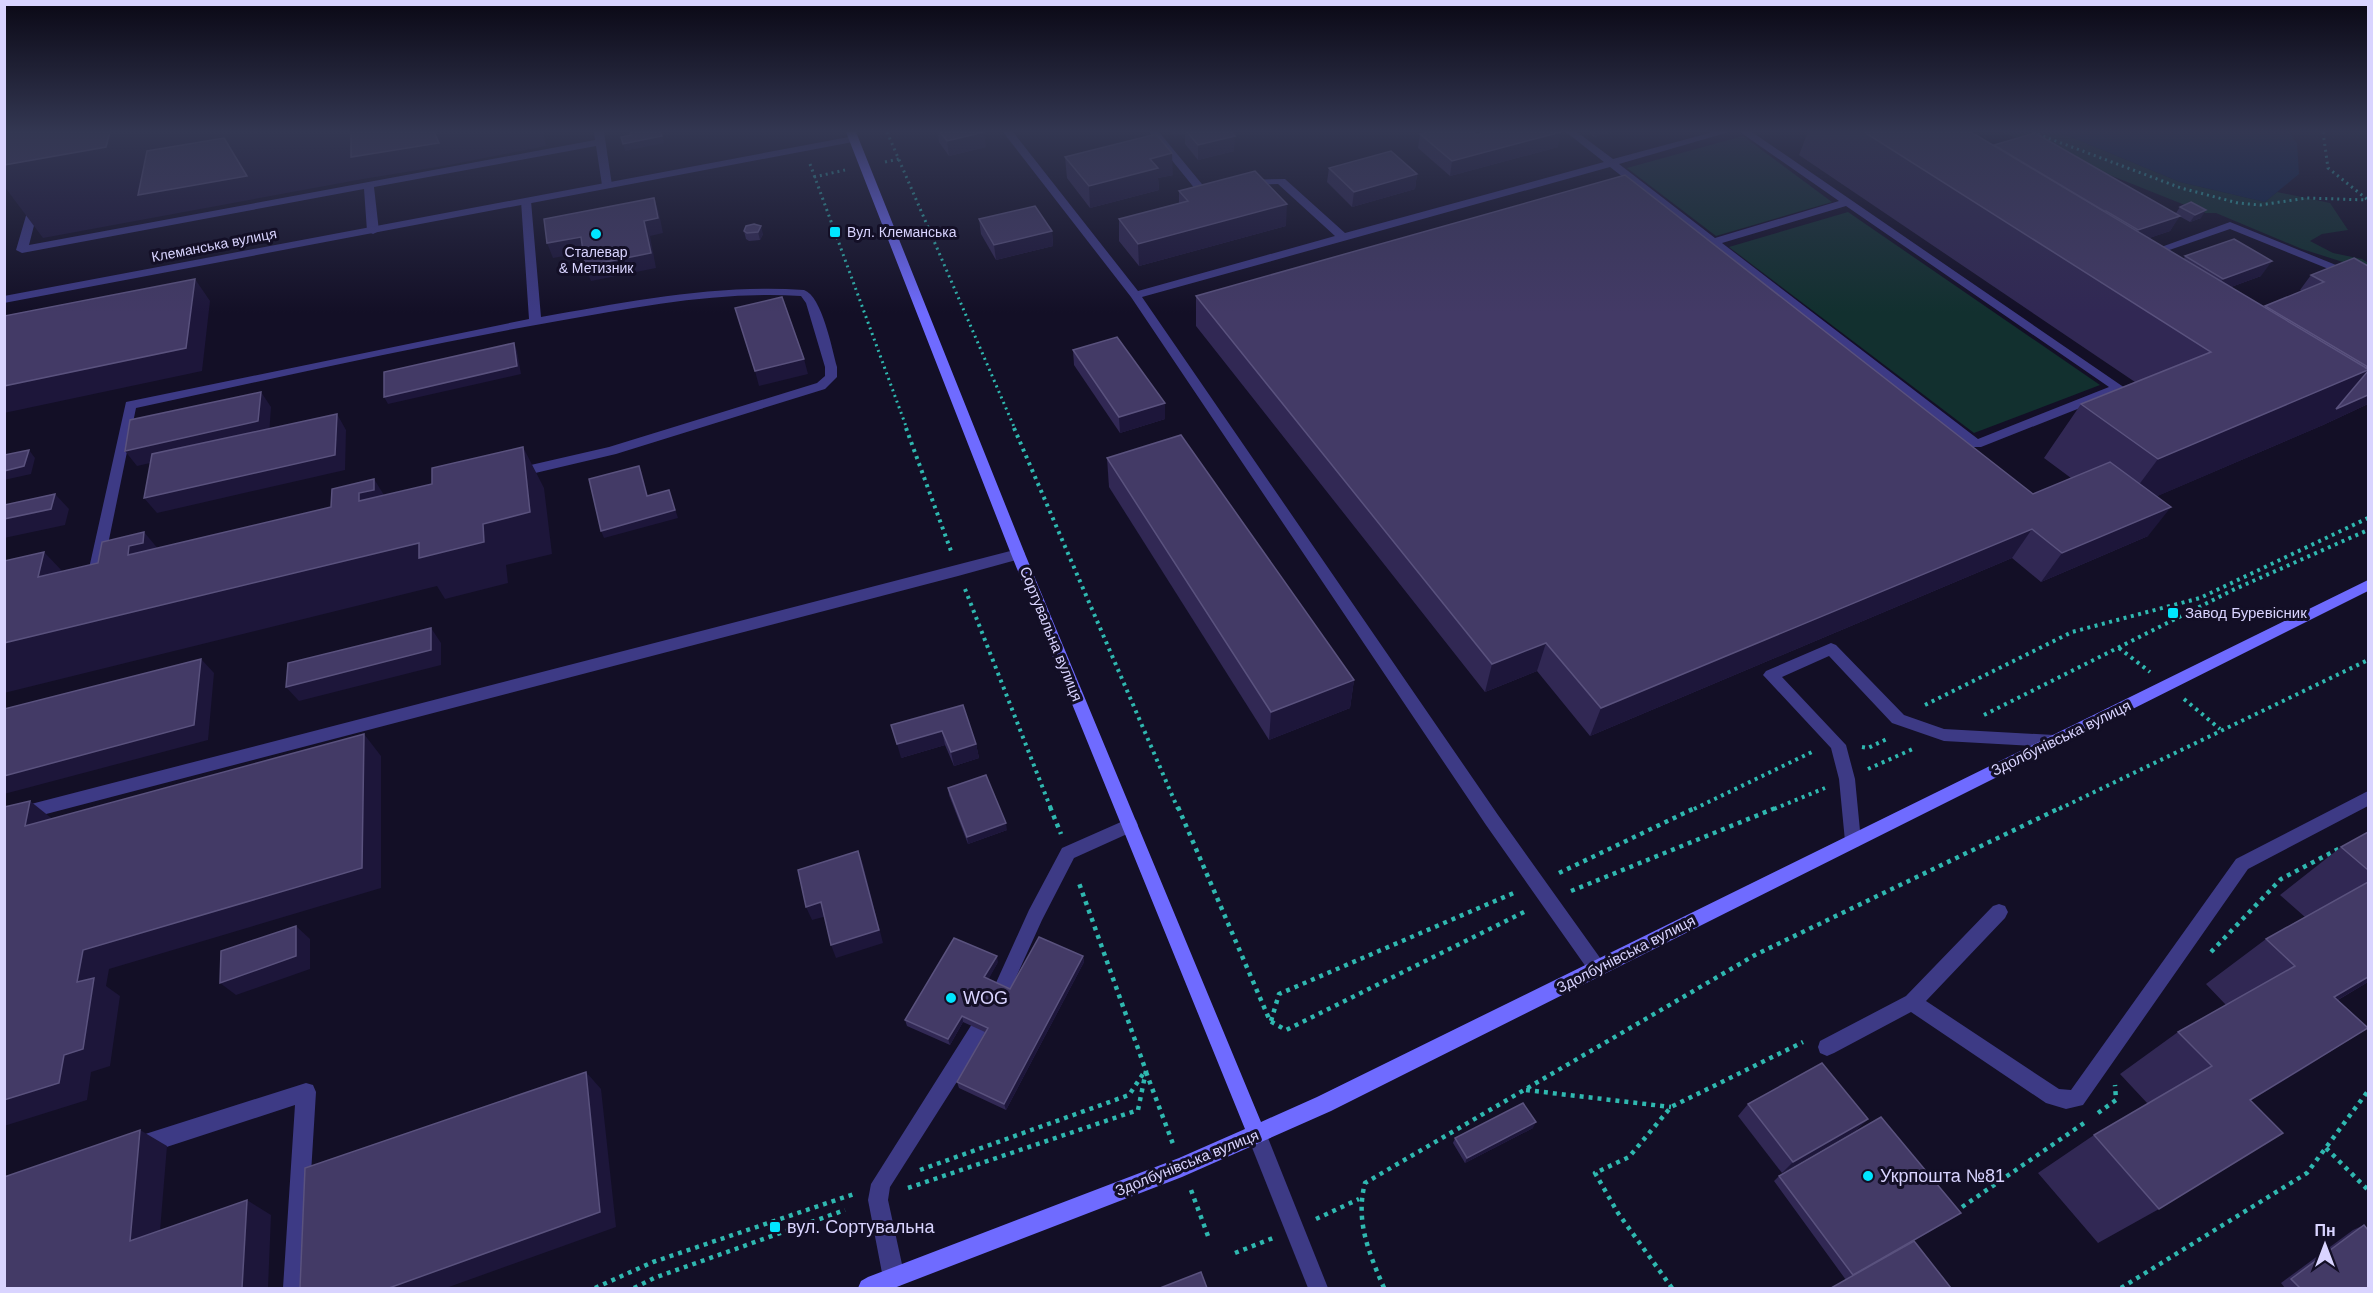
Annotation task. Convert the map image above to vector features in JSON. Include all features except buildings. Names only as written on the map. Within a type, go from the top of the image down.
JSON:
[{"type":"street","points":[[37,195],[22,250],[335,192]]},
{"type":"street","points":[[370,192],[373,231]]},
{"type":"street","name":"Клеманська вулиця","points":[[4,300],[570,192]]},
{"type":"street","name":"Сортувальна вулиця","points":[[875,192],[1018,554],[1257,1135]]},
{"type":"street","points":[[1055,192],[1135,295],[1597,968]]},
{"type":"street","points":[[1294,192],[1343,237]]},
{"type":"street","points":[[1135,295],[1505,192]]},
{"type":"street","points":[[1649,192],[1976,444],[2119,388],[1833,192]]},
{"type":"street","points":[[526,201],[535,321]]},
{"type":"street","points":[[1713,242],[1847,202]]},
{"type":"street","points":[[2132,259],[2230,225],[2368,282]]},
{"type":"street","points":[[97,564],[130,405],[535,321],[682,297],[781,291],[804,293],[812,302],[831,367],[831,377],[821,386],[611,451],[494,477]]},
{"type":"street","points":[[4,818],[1018,554]]},
{"type":"street","name":"Здолбунівська вулиця","points":[[868,1288],[1182,1167],[1257,1135],[1438,1049],[2368,585]]},
{"type":"street","points":[[1853,841],[1847,779],[1838,745],[1771,675],[1831,650],[1898,719],[1944,735],[2054,741]]},
{"type":"street","points":[[1912,1002],[2053,1096],[2073,1100],[2079,1096],[2242,864],[2368,798]]},
{"type":"street","points":[[1001,991],[1035,916],[1068,853],[1130,825]]},
{"type":"street","points":[[1827,1047],[1912,1002],[1999,912]]},
{"type":"street","points":[[894,1278],[878,1200],[881,1184],[979,1030]]},
{"type":"street","points":[[116,1154],[306,1092],[293,1288]]},
{"type":"street","points":[[1257,1135],[1318,1288]]},
{"type":"path","points":[[820,192],[958,571],[1068,853],[1146,1071],[1138,1110],[903,1190]]},
{"type":"path","points":[[913,192],[1270,1021],[1286,1030],[1527,911]]},
{"type":"path","points":[[2197,192],[2238,203],[2260,205],[2307,198],[2368,200]]},
{"type":"path","points":[[1270,1021],[1278,994],[1537,883],[1828,744],[1869,748],[1898,734],[1898,719],[2072,632],[2200,598],[2368,518]]},
{"type":"path","points":[[1580,887],[1847,779],[1944,735],[2235,589],[2368,530]]},
{"type":"path","points":[[1384,1288],[1363,1235],[1359,1199],[1365,1183],[1755,955],[2368,660]]},
{"type":"path","points":[[1672,1288],[1618,1213],[1595,1173],[1629,1156],[1671,1107],[1806,1040]]},
{"type":"path","points":[[595,1288],[653,1262],[1130,1095],[1146,1071]]},
{"type":"path","points":[[1524,1090],[1671,1107]]},
{"type":"path","points":[[2121,1288],[2307,1173],[2368,1092]]},
{"type":"path","points":[[2326,1149],[2368,1190]]},
{"type":"path","points":[[634,1288],[654,1278],[845,1210]]},
{"type":"green space","points":[[1659,192],[1819,192],[1832,202],[1716,236]]},
{"type":"green space","points":[[2153,192],[2224,192],[2265,202],[2279,192],[2330,203],[2348,230],[2322,234],[2310,241],[2333,253],[2362,259],[2368,263],[2368,270],[2302,249],[2216,213],[2205,213]]},
{"type":"green space","points":[[1848,212],[2100,385],[1974,433],[1729,247]]},
{"type":"water","points":[[2224,192],[2277,192],[2265,202]]},
{"type":"place","name":"Вул. Клеманська","points":[[835,232]]},
{"type":"place","name":"Сталевар & Метизник","points":[[596,234]]},
{"type":"place","name":"Завод Буревісник","points":[[2173,613]]},
{"type":"place","name":"WOG","points":[[951,998]]},
{"type":"place","name":"Укрпошта №81","points":[[1868,1176]]},
{"type":"place","name":"вул. Сортувальна","points":[[775,1227]]}]
